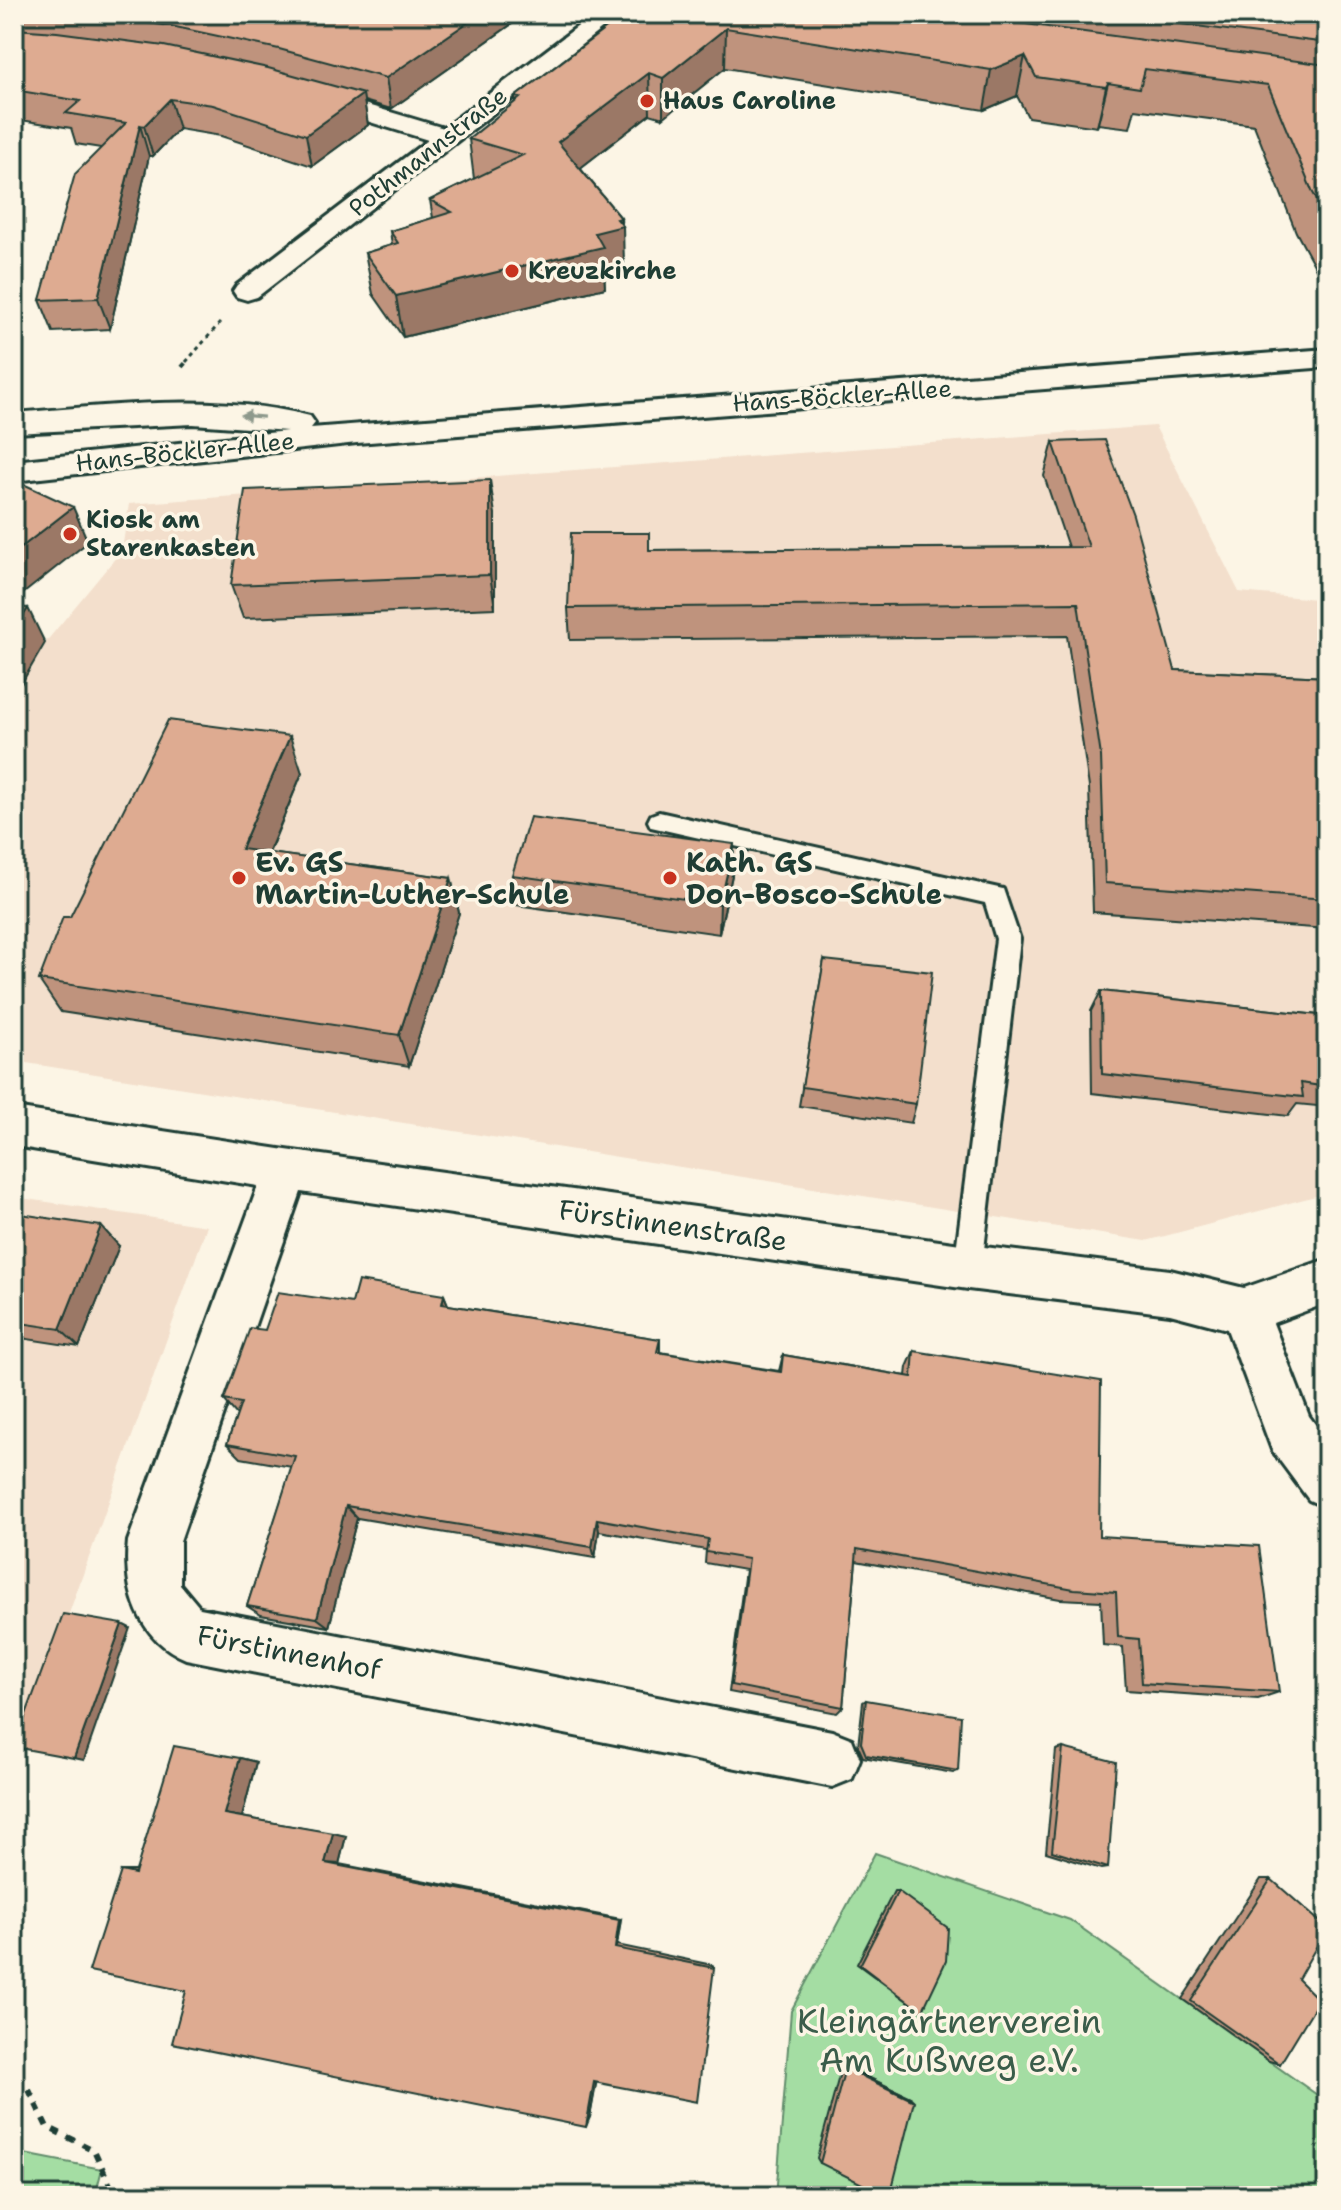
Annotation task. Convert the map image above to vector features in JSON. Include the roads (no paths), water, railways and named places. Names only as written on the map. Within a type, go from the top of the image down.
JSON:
[{"type":"street","name":"Pothmannstraße","points":[[247,291],[609,14]]},
{"type":"street","points":[[292,91],[446,137]]},
{"type":"street","name":"Hans-Böckler-Allee","points":[[14,471],[357,433],[1327,358]]},
{"type":"street","name":"Hans-Böckler-Allee","points":[[14,423],[142,413],[255,416],[357,433]]},
{"type":"street","points":[[65,466],[72,419]]},
{"type":"street","name":"Fürstinnenstraße","points":[[14,1127],[286,1170],[968,1267],[1170,1292],[1244,1311]]},
{"type":"street","name":"Fürstinnenhof","points":[[286,1170],[154,1541],[150,1579],[163,1609],[186,1632],[832,1759]]},
{"type":"street","points":[[1327,1281],[1244,1311],[1290,1432],[1327,1482]]},
{"type":"lane","points":[[659,821],[995,896],[1008,939],[968,1267]]},
{"type":"place","name":"Haus Caroline","points":[[647,101]]},
{"type":"place","name":"Kreuzkirche","points":[[512,271]]},
{"type":"place","name":"Kiosk am Starenkasten","points":[[70,534]]},
{"type":"place","name":"Ev. GS Martin-Luther-Schule","points":[[239,878]]},
{"type":"place","name":"Kath. GS Don-Bosco-Schule","points":[[670,878]]},
{"type":"park label","name":"Kleingärtnerverein Am Kußweg e.V.","points":[[949,2040]]}]
